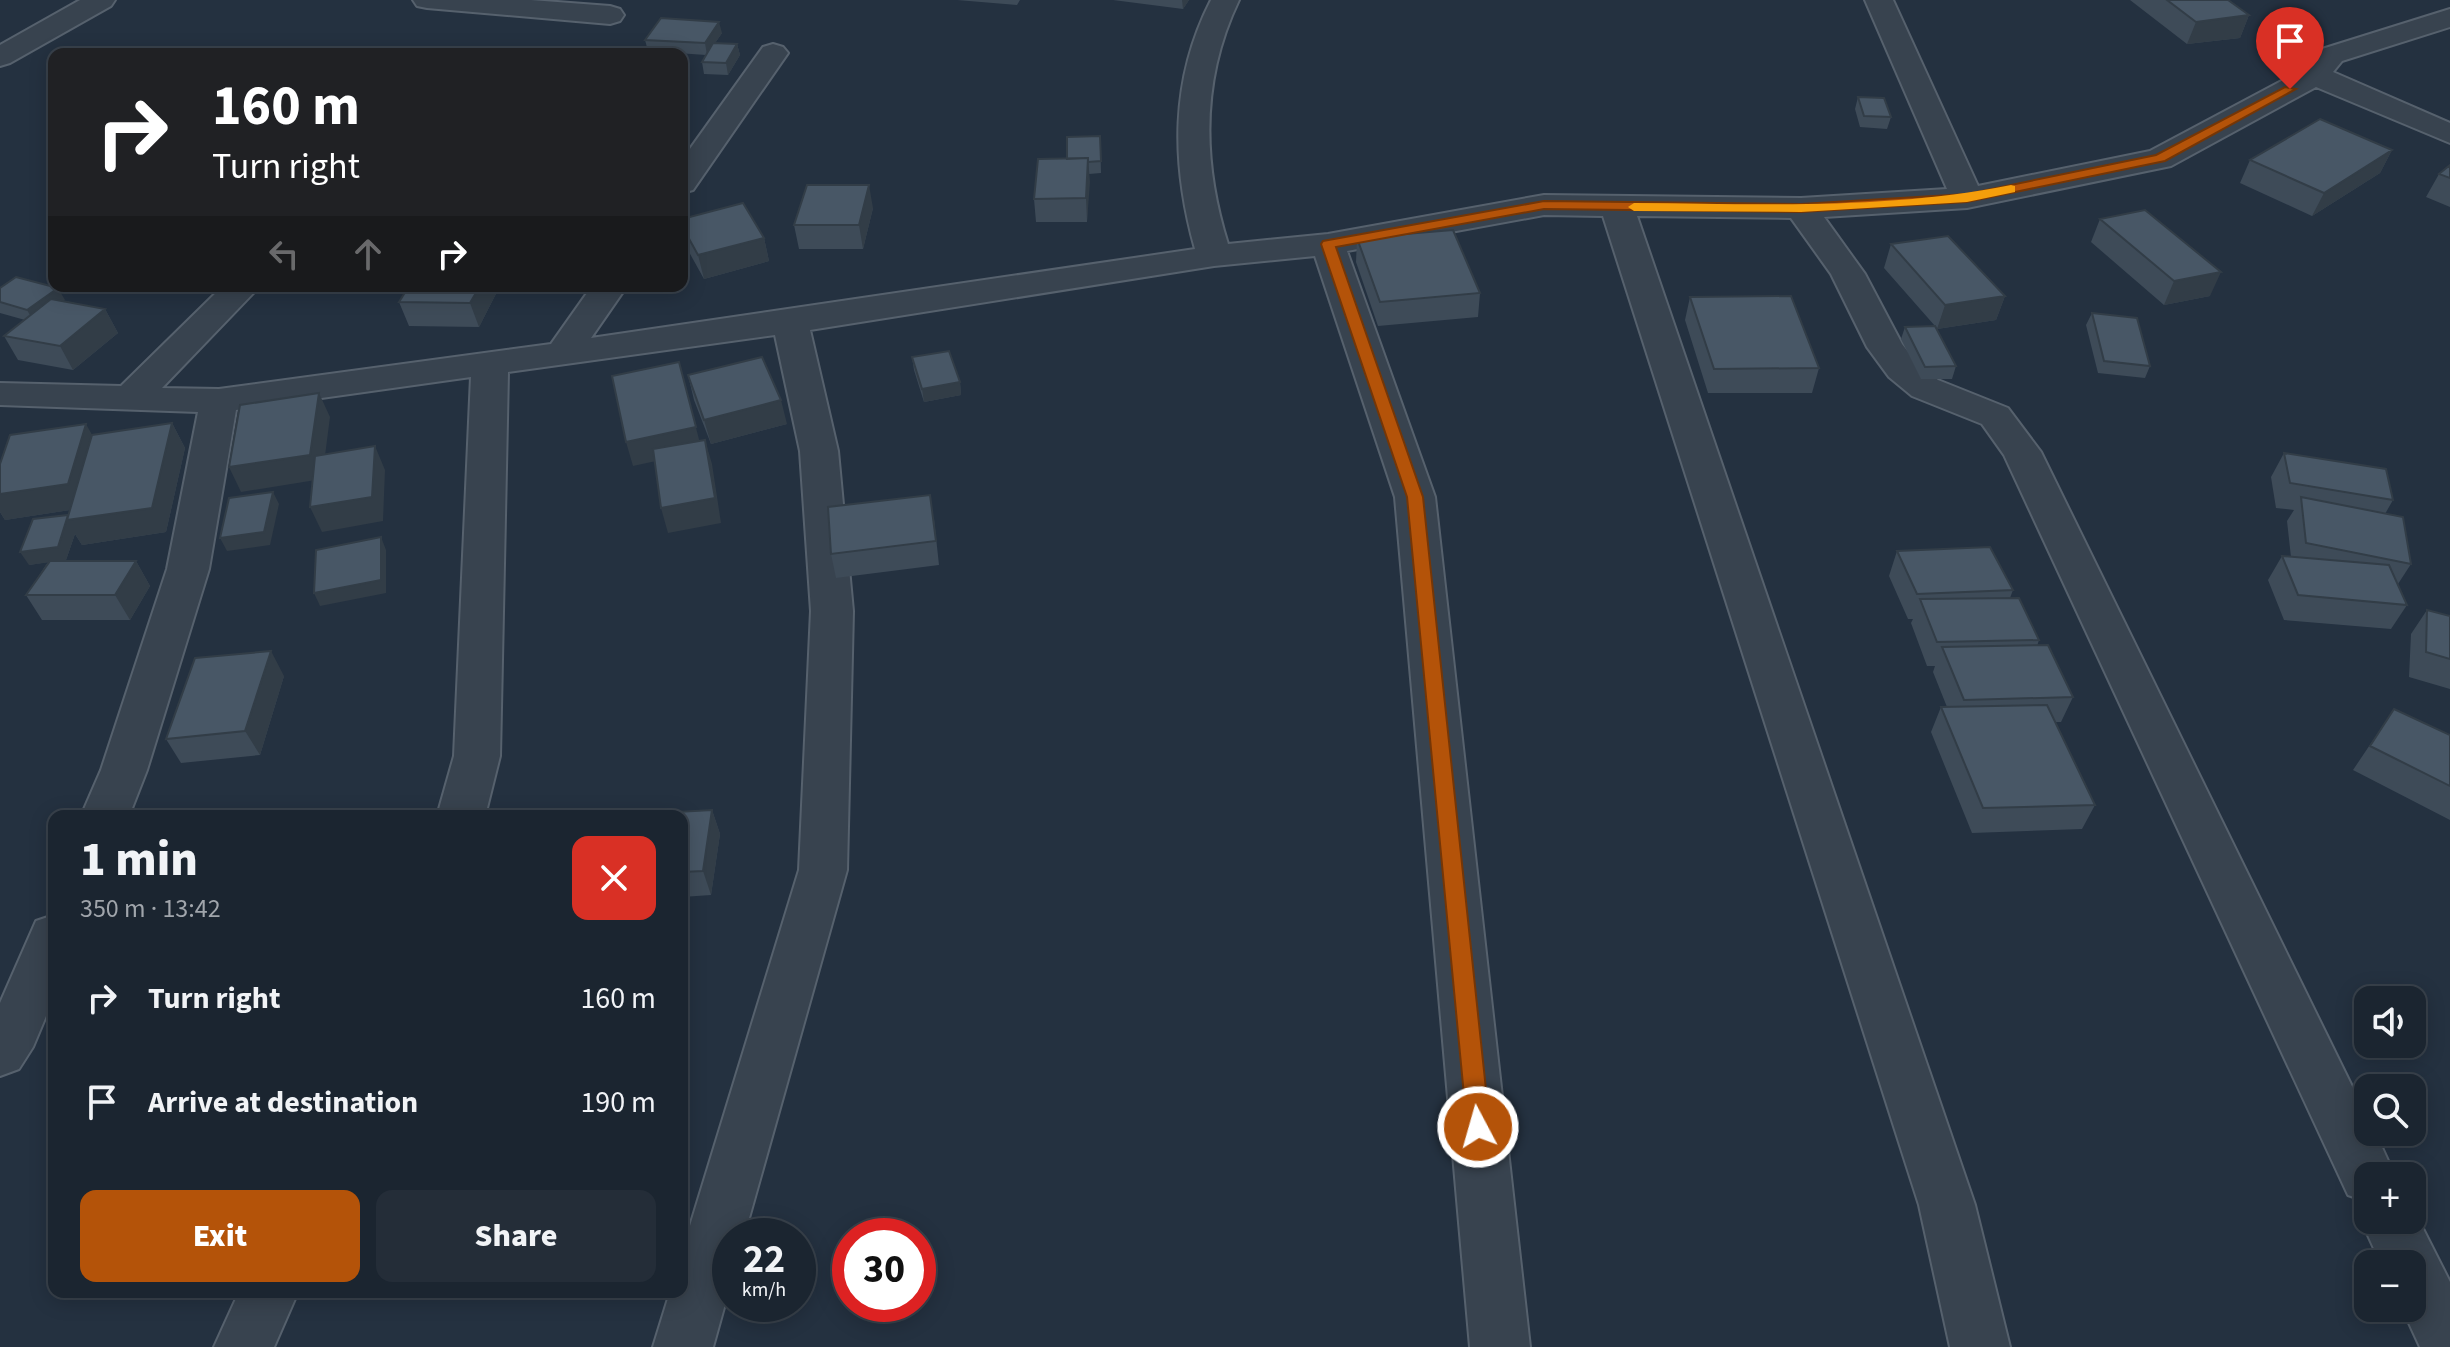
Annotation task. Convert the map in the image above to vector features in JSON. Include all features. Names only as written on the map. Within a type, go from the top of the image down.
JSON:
[{"type":"street","points":[[8,52],[101,0]]},
{"type":"street","points":[[427,0],[610,15]]},
{"type":"street","points":[[1214,256],[1201,216],[1192,126],[1196,71],[1225,0]]},
{"type":"street","points":[[1879,0],[1967,198]]},
{"type":"street","points":[[0,394],[219,401],[790,322],[1214,256],[1328,244],[1544,205],[1801,208],[1967,198],[2160,159],[2315,75],[2332,55],[2450,18]]},
{"type":"street","points":[[8,52],[48,52]]},
{"type":"street","points":[[688,174],[773,53]]},
{"type":"street","points":[[2315,75],[2450,134]]},
{"type":"street","points":[[1617,207],[1947,1205],[1980,1347]]},
{"type":"street","points":[[1801,208],[1848,274],[1885,347],[1902,369],[1925,388],[1995,416],[2022,452],[2361,1162]]},
{"type":"street","points":[[1328,244],[1415,497],[1500,1347]]},
{"type":"street","points":[[131,398],[237,292]]},
{"type":"street","points":[[563,353],[606,292]]},
{"type":"street","points":[[683,1347],[823,870],[832,611],[819,451],[790,322]]},
{"type":"street","points":[[463,810],[477,756],[490,363]]},
{"type":"street","points":[[107,810],[124,770],[188,569],[219,401]]},
{"type":"street","points":[[0,1053],[14,1031],[48,950]]},
{"type":"street","points":[[2426,1295],[2450,1344]]},
{"type":"street","points":[[244,1347],[266,1298]]},
{"type":"building","points":[[2167,0],[2228,0],[2249,15],[2196,22]]},
{"type":"building","points":[[661,18],[719,22],[705,43],[645,40]]},
{"type":"building","points":[[713,43],[737,44],[726,63],[702,62]]},
{"type":"building","points":[[1858,97],[1884,98],[1891,117],[1864,116]]},
{"type":"building","points":[[2320,119],[2392,150],[2324,193],[2250,160]]},
{"type":"building","points":[[1100,136],[1101,161],[1067,159],[1067,137]]},
{"type":"building","points":[[1088,158],[1086,198],[1034,199],[1038,159]]},
{"type":"building","points":[[2450,165],[2450,178],[2439,174]]},
{"type":"building","points":[[807,185],[869,185],[859,225],[794,225]]},
{"type":"building","points":[[743,203],[764,238],[698,255],[688,237],[688,217]]},
{"type":"building","points":[[2145,210],[2221,272],[2174,281],[2100,219]]},
{"type":"building","points":[[1453,230],[1480,293],[1380,302],[1357,238]]},
{"type":"building","points":[[1948,236],[2005,296],[1945,305],[1891,244]]},
{"type":"building","points":[[16,277],[48,285],[48,292],[52,292],[27,310],[0,302],[0,288]]},
{"type":"building","points":[[405,292],[476,292],[470,303],[399,302]]},
{"type":"building","points":[[1791,296],[1819,368],[1714,369],[1690,297]]},
{"type":"building","points":[[51,299],[105,309],[60,346],[4,336]]},
{"type":"building","points":[[2092,313],[2137,318],[2150,366],[2104,361]]},
{"type":"building","points":[[1935,326],[1956,366],[1925,367],[1905,327]]},
{"type":"building","points":[[949,351],[960,382],[922,389],[912,357]]},
{"type":"building","points":[[762,357],[781,400],[704,420],[688,375]]},
{"type":"building","points":[[679,362],[696,427],[626,442],[612,376]]},
{"type":"building","points":[[319,393],[310,455],[229,467],[240,405]]},
{"type":"building","points":[[172,423],[152,508],[67,520],[92,435]]},
{"type":"building","points":[[86,424],[68,484],[0,494],[0,464],[10,435]]},
{"type":"building","points":[[705,440],[715,498],[661,508],[653,449]]},
{"type":"building","points":[[375,446],[372,497],[310,507],[315,456]]},
{"type":"building","points":[[2284,453],[2386,469],[2393,500],[2290,483]]},
{"type":"building","points":[[273,492],[264,532],[220,538],[229,498]]},
{"type":"building","points":[[930,495],[936,541],[831,554],[828,507]]},
{"type":"building","points":[[2301,497],[2403,517],[2411,564],[2306,543]]},
{"type":"building","points":[[68,515],[58,547],[20,552],[33,519]]},
{"type":"building","points":[[381,537],[381,580],[314,593],[316,550]]},
{"type":"building","points":[[1990,547],[2013,590],[1917,594],[1897,551]]},
{"type":"building","points":[[2282,556],[2389,565],[2407,605],[2298,595]]},
{"type":"building","points":[[50,561],[136,561],[115,595],[26,595]]},
{"type":"building","points":[[2019,598],[2039,640],[1937,642],[1920,599]]},
{"type":"building","points":[[2427,610],[2450,616],[2450,659],[2426,652]]},
{"type":"building","points":[[2048,645],[2073,697],[1964,700],[1942,647]]},
{"type":"building","points":[[271,651],[245,731],[166,739],[195,658]]},
{"type":"building","points":[[2047,705],[2095,805],[1983,808],[1941,707]]},
{"type":"building","points":[[2394,709],[2450,735],[2450,786],[2370,746]]},
{"type":"building","points":[[712,810],[703,871],[688,872],[688,811]]},
{"type":"slow traffic","points":[[1634,207],[1801,208],[1967,198],[2011,189]]},
{"type":"route","points":[[1478,1127],[1415,497],[1328,244],[1544,205],[1801,208],[1967,198],[2160,159],[2290,89]]}]
